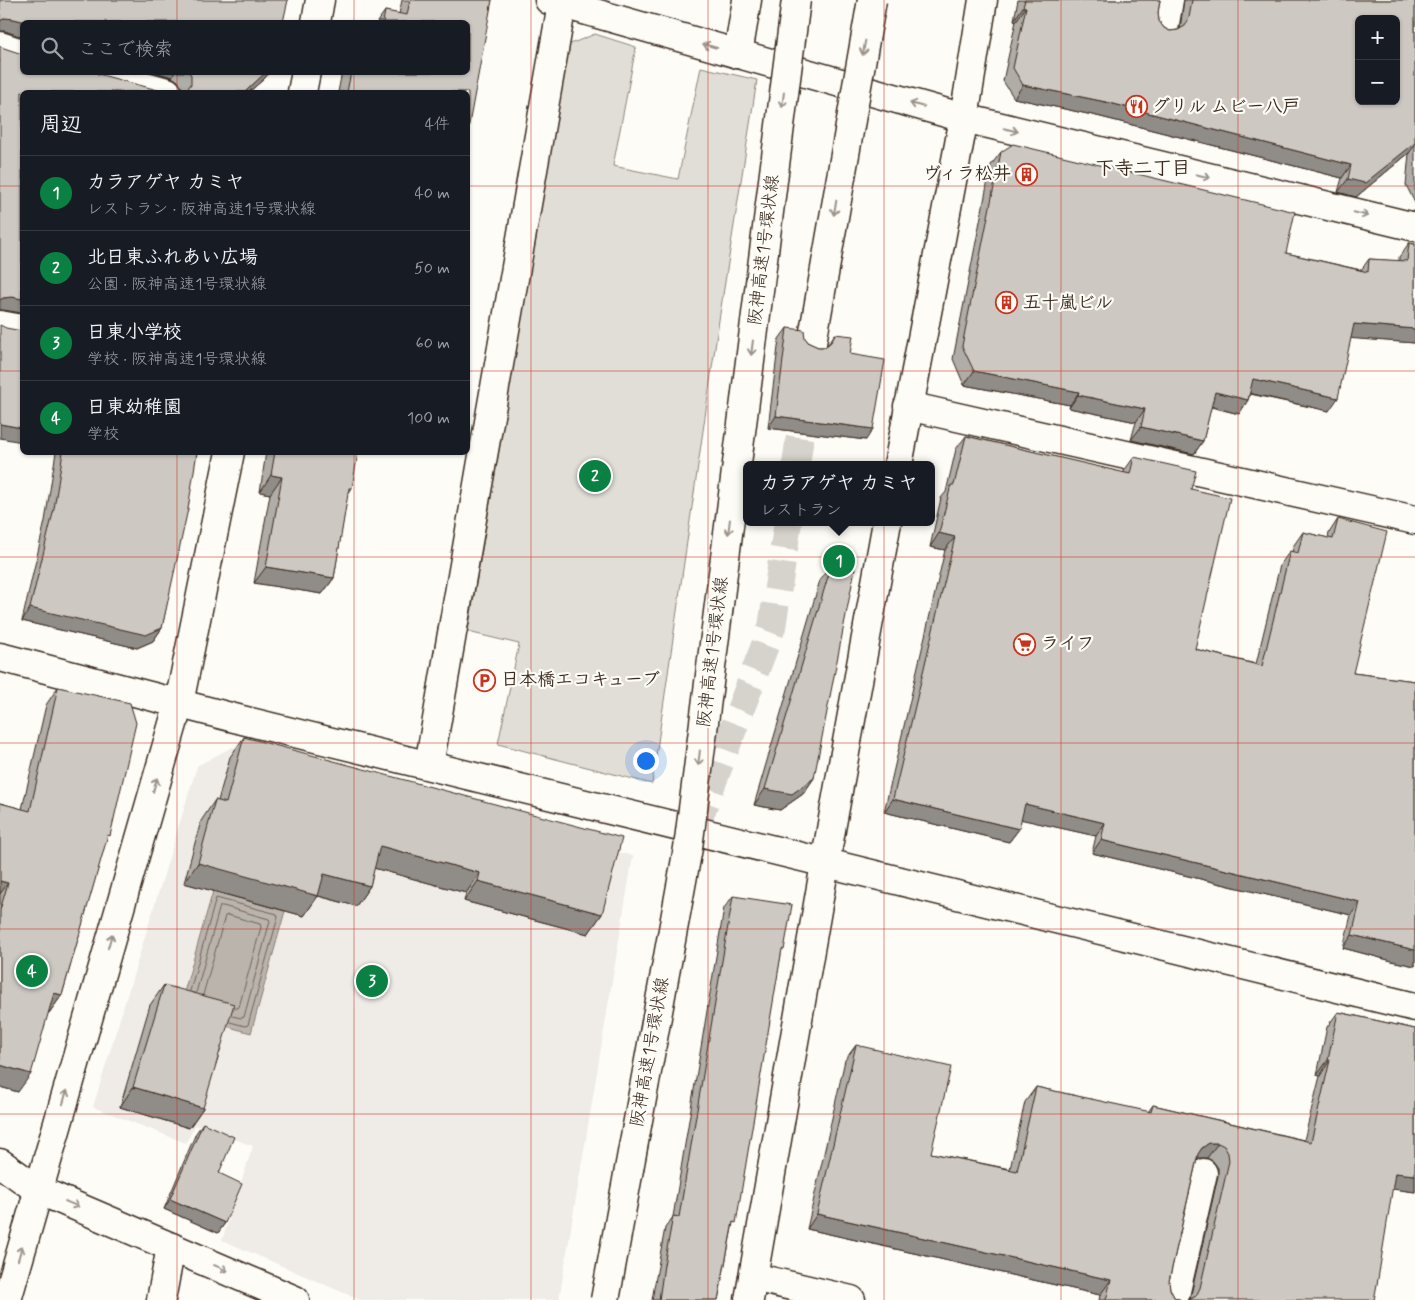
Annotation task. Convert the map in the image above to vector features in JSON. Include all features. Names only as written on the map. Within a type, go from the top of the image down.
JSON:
[{"type":"main road","points":[[316,20],[320,0]]},
{"type":"main road","points":[[738,54],[747,0]]},
{"type":"main road","name":"阪神高速1号環状線","points":[[605,1300],[688,848],[796,0]]},
{"type":"main road","points":[[812,343],[872,0]]},
{"type":"main road","points":[[899,461],[964,118],[984,0]]},
{"type":"main road","points":[[1164,29],[1169,0]]},
{"type":"main road","points":[[429,765],[556,2],[964,118],[1415,227]]},
{"type":"main road","points":[[0,46],[20,51]]},
{"type":"main road","points":[[105,75],[160,90]]},
{"type":"main road","points":[[302,90],[305,75]]},
{"type":"main road","points":[[0,324],[20,329]]},
{"type":"main road","points":[[908,406],[1415,520]]},
{"type":"main road","points":[[7,1300],[179,703],[229,455]]},
{"type":"main road","points":[[852,1300],[751,1288],[886,526]]},
{"type":"main road","points":[[0,657],[825,863],[1415,1007]]},
{"type":"main road","points":[[0,1163],[38,1190],[295,1300]]},
{"type":"main road","points":[[1174,1300],[1203,1173]]},
{"type":"main road","points":[[161,1300],[171,1247]]},
{"type":"shaded area","points":[[595,34],[636,47],[613,166],[678,179],[701,67],[757,80],[719,320],[652,784],[498,744],[519,644],[468,632],[568,45]]},
{"type":"shaded area","points":[[232,747],[633,856],[559,1300],[360,1300],[222,1240],[253,1146],[195,1125],[186,1143],[93,1107],[197,766]]},
{"type":"water","points":[[213,891],[285,911],[251,1033],[178,1013]]},
{"type":"building","points":[[0,0],[288,0],[283,20],[20,20],[5,18],[0,21]]},
{"type":"building","points":[[410,0],[492,0],[470,119],[470,90],[347,90],[350,75],[470,75],[470,20],[383,20],[385,11],[407,15]]},
{"type":"building","points":[[1025,0],[1160,0],[1159,21],[1164,28],[1170,31],[1178,30],[1185,26],[1189,18],[1192,0],[1415,0],[1415,143],[1365,183],[1348,179],[1351,165],[1106,102],[1023,85],[1013,68],[1026,7],[1023,7]]},
{"type":"building","points":[[0,46],[20,53],[20,75],[102,75],[158,90],[20,90],[20,299],[12,297],[0,300]]},
{"type":"building","points":[[191,75],[263,75],[247,90],[187,90],[191,84]]},
{"type":"building","points":[[1013,144],[1295,212],[1286,253],[1368,272],[1369,259],[1407,261],[1409,243],[1415,244],[1415,329],[1354,324],[1338,398],[1253,379],[1248,400],[1215,392],[1203,441],[1141,427],[1145,409],[1078,395],[1079,392],[974,371],[962,346],[1001,152]]},
{"type":"building","points":[[0,325],[20,331],[20,428],[0,424]]},
{"type":"building","points":[[787,328],[804,330],[805,338],[809,343],[818,347],[825,347],[831,342],[835,334],[853,336],[850,354],[885,360],[873,429],[776,416]]},
{"type":"building","points":[[966,436],[1130,474],[1134,457],[1196,471],[1191,489],[1230,498],[1195,649],[1262,666],[1290,551],[1298,553],[1303,532],[1333,539],[1338,519],[1387,532],[1353,673],[1415,681],[1415,950],[1352,935],[1360,902],[1101,840],[1105,823],[1025,804],[1019,829],[893,799],[955,537],[939,533],[951,485],[954,485]]},
{"type":"building","points":[[63,455],[197,455],[188,509],[162,628],[146,635],[30,608],[54,509]]},
{"type":"building","points":[[274,455],[358,455],[352,488],[349,488],[334,578],[266,567],[282,477],[271,475]]},
{"type":"building","points":[[832,563],[855,569],[814,778],[792,794],[765,789]]},
{"type":"building","points":[[58,687],[130,703],[136,723],[110,836],[108,835],[62,995],[54,993],[31,1074],[0,1065],[0,910],[8,883],[0,881],[0,803],[30,811]]},
{"type":"building","points":[[244,737],[622,838],[602,914],[478,881],[480,873],[380,846],[370,886],[324,874],[318,896],[198,863],[215,800],[226,803]]},
{"type":"building","points":[[733,896],[792,905],[784,950],[782,949],[736,1223],[733,1222],[718,1300],[659,1300],[673,1216],[679,1217]]},
{"type":"building","points":[[164,985],[234,1004],[203,1108],[133,1087]]},
{"type":"building","points":[[1338,1012],[1415,1029],[1415,1175],[1395,1173],[1374,1300],[1189,1300],[1196,1296],[1200,1288],[1229,1161],[1228,1153],[1224,1146],[1218,1143],[1209,1143],[1198,1154],[1169,1281],[1174,1297],[1181,1300],[1106,1300],[1111,1280],[817,1214],[856,1045],[951,1067],[931,1153],[1017,1171],[1036,1087],[1151,1112],[1153,1105],[1311,1142],[1330,1060],[1328,1060]]},
{"type":"building","points":[[203,1123],[234,1137],[219,1173],[242,1184],[225,1223],[170,1199]]},
{"type":"tunnel","points":[[797,461],[806,394]]},
{"type":"tunnel","points":[[695,828],[772,627],[787,526]]},
{"type":"place","name":"グリル ムビー八戸","points":[[1136,107]]},
{"type":"place","name":"ヴィラ松井","points":[[1027,174]]},
{"type":"place","name":"五十嵐ビル","points":[[1007,303]]},
{"type":"place","name":"北日東ふれあい広場","points":[[595,476]]},
{"type":"place","name":"カラアゲヤ カミヤ","points":[[839,561]]},
{"type":"place","name":"ライフ","points":[[1025,644]]},
{"type":"place","name":"日本橋エコキューブ","points":[[485,680]]},
{"type":"place","name":"日東幼稚園","points":[[32,971]]},
{"type":"place","name":"日東小学校","points":[[372,981]]},
{"type":"district","name":"下寺二丁目","points":[[1143,168]]}]
